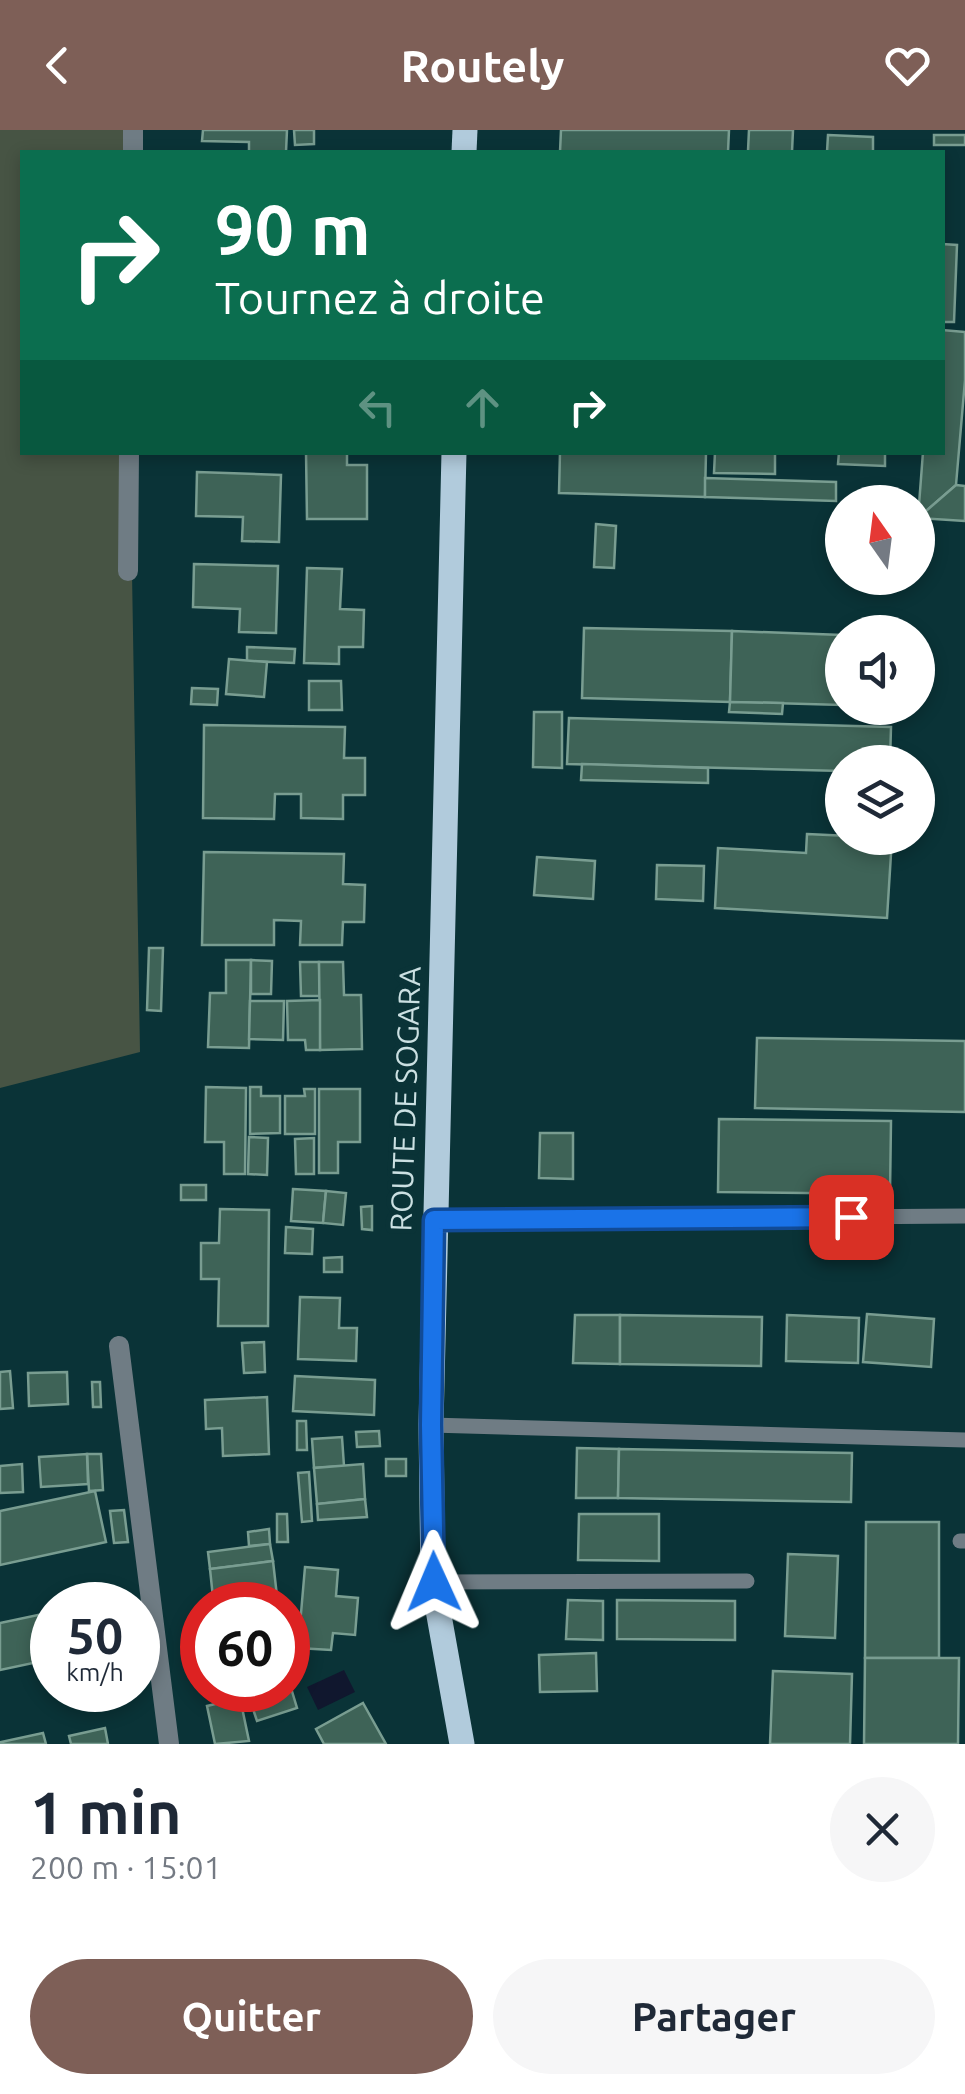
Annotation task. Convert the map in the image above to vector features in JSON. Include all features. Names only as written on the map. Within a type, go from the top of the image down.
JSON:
[{"type":"main road","name":"ROUTE DE SOGARA","points":[[454,455],[431,1425],[434,1582],[462,1744]]},
{"type":"street","points":[[128,571],[130,455]]},
{"type":"street","points":[[119,1346],[169,1744]]},
{"type":"lane","points":[[434,1220],[965,1216]]},
{"type":"lane","points":[[431,1425],[965,1440]]},
{"type":"lane","points":[[434,1582],[747,1581]]},
{"type":"green space","points":[[0,130],[125,130],[126,150],[20,150],[20,455],[130,455],[140,1052],[0,1088]]},
{"type":"water","points":[[344,1670],[355,1692],[318,1710],[310,1686]]},
{"type":"building","points":[[203,130],[287,130],[286,150],[249,150],[249,142],[202,141]]},
{"type":"building","points":[[294,130],[314,130],[314,144],[295,145]]},
{"type":"building","points":[[561,130],[729,130],[728,150],[560,150]]},
{"type":"building","points":[[749,130],[793,130],[792,150],[748,150]]},
{"type":"building","points":[[828,135],[873,137],[873,150],[827,150]]},
{"type":"building","points":[[934,135],[965,135],[965,145],[934,145]]},
{"type":"building","points":[[945,244],[957,245],[954,322],[945,322]]},
{"type":"building","points":[[945,330],[965,332],[956,485],[935,503],[935,485],[920,485],[923,455],[945,455]]},
{"type":"building","points":[[306,455],[347,455],[347,465],[367,465],[367,519],[307,519]]},
{"type":"building","points":[[560,455],[706,455],[705,497],[559,493]]},
{"type":"building","points":[[715,455],[775,455],[775,474],[714,473]]},
{"type":"building","points":[[839,455],[885,455],[885,466],[838,464]]},
{"type":"building","points":[[197,472],[281,475],[279,542],[242,541],[243,517],[196,516]]},
{"type":"building","points":[[705,478],[836,482],[825,485],[825,501],[705,497]]},
{"type":"building","points":[[956,485],[965,486],[965,521],[935,519],[935,503]]},
{"type":"building","points":[[596,524],[616,526],[614,568],[594,567]]},
{"type":"building","points":[[194,564],[278,566],[276,633],[239,632],[240,609],[193,607]]},
{"type":"building","points":[[307,568],[342,569],[340,609],[364,610],[363,647],[339,647],[339,664],[304,663]]},
{"type":"building","points":[[584,628],[732,631],[730,702],[582,698]]},
{"type":"building","points":[[732,631],[825,634],[825,705],[730,702]]},
{"type":"building","points":[[247,647],[295,649],[294,663],[247,661]]},
{"type":"building","points":[[229,659],[267,662],[264,697],[226,694]]},
{"type":"building","points":[[309,681],[341,681],[342,710],[309,710]]},
{"type":"building","points":[[192,688],[218,689],[217,705],[191,704]]},
{"type":"building","points":[[730,702],[783,703],[782,714],[729,712]]},
{"type":"building","points":[[534,712],[562,712],[562,768],[533,767]]},
{"type":"building","points":[[569,718],[891,727],[890,745],[825,745],[825,771],[567,764]]},
{"type":"building","points":[[204,725],[345,727],[344,758],[365,758],[365,795],[343,795],[343,819],[301,818],[301,794],[275,794],[274,819],[203,818]]},
{"type":"building","points":[[582,764],[708,768],[708,783],[581,780]]},
{"type":"building","points":[[807,834],[825,835],[825,855],[891,855],[887,918],[715,908],[718,848],[806,853]]},
{"type":"building","points":[[204,852],[344,854],[343,884],[365,885],[364,922],[343,922],[342,945],[300,945],[301,921],[274,920],[274,945],[202,945]]},
{"type":"building","points":[[537,857],[595,861],[593,899],[534,895]]},
{"type":"building","points":[[657,865],[704,866],[703,901],[656,899]]},
{"type":"building","points":[[149,948],[163,948],[161,1011],[147,1010]]},
{"type":"building","points":[[226,960],[251,960],[249,1048],[208,1047],[210,993],[226,993]]},
{"type":"building","points":[[251,960],[272,961],[271,994],[251,994]]},
{"type":"building","points":[[300,962],[319,962],[320,996],[301,996]]},
{"type":"building","points":[[319,962],[343,962],[344,995],[361,995],[362,1049],[320,1050]]},
{"type":"building","points":[[320,1000],[320,1050],[306,1050],[305,1040],[288,1040],[287,1001]]},
{"type":"building","points":[[250,1001],[284,1001],[283,1040],[249,1039]]},
{"type":"building","points":[[757,1038],[965,1041],[965,1112],[755,1108]]},
{"type":"building","points":[[206,1087],[246,1088],[245,1174],[224,1174],[224,1142],[205,1142]]},
{"type":"building","points":[[250,1087],[261,1087],[261,1096],[280,1096],[280,1133],[250,1134]]},
{"type":"building","points":[[304,1089],[315,1089],[315,1134],[285,1134],[285,1096],[305,1096]]},
{"type":"building","points":[[319,1089],[360,1089],[360,1142],[338,1142],[338,1173],[319,1173]]},
{"type":"building","points":[[719,1119],[891,1121],[890,1194],[718,1192]]},
{"type":"building","points":[[540,1133],[573,1133],[573,1179],[539,1178]]},
{"type":"building","points":[[249,1137],[268,1138],[267,1175],[248,1174]]},
{"type":"building","points":[[314,1138],[314,1174],[296,1174],[295,1139]]},
{"type":"building","points":[[181,1185],[206,1185],[206,1200],[181,1200]]},
{"type":"building","points":[[293,1189],[326,1191],[323,1223],[291,1221]]},
{"type":"building","points":[[326,1191],[346,1193],[343,1225],[323,1223]]},
{"type":"building","points":[[372,1206],[372,1230],[362,1229],[361,1207]]},
{"type":"building","points":[[220,1209],[269,1210],[268,1326],[218,1326],[219,1279],[201,1279],[201,1243],[219,1243]]},
{"type":"building","points":[[286,1227],[313,1229],[312,1254],[285,1253]]},
{"type":"building","points":[[342,1257],[342,1272],[324,1272],[324,1258]]},
{"type":"building","points":[[300,1297],[340,1298],[339,1328],[357,1328],[356,1361],[298,1359]]},
{"type":"building","points":[[867,1314],[934,1319],[931,1367],[863,1362]]},
{"type":"building","points":[[575,1315],[620,1315],[620,1364],[573,1363]]},
{"type":"building","points":[[620,1315],[762,1317],[761,1366],[620,1364]]},
{"type":"building","points":[[787,1315],[859,1318],[858,1363],[786,1361]]},
{"type":"building","points":[[264,1342],[265,1372],[244,1373],[242,1343]]},
{"type":"building","points":[[10,1371],[13,1408],[0,1409],[0,1372]]},
{"type":"building","points":[[67,1372],[68,1404],[29,1406],[28,1373]]},
{"type":"building","points":[[295,1376],[375,1380],[374,1415],[293,1411]]},
{"type":"building","points":[[92,1382],[100,1382],[101,1407],[93,1407]]},
{"type":"building","points":[[267,1397],[269,1454],[223,1456],[222,1428],[206,1429],[205,1400]]},
{"type":"building","points":[[297,1421],[306,1421],[307,1450],[297,1450]]},
{"type":"building","points":[[379,1431],[380,1446],[357,1447],[356,1432]]},
{"type":"building","points":[[342,1437],[344,1466],[314,1468],[312,1439]]},
{"type":"building","points":[[577,1448],[619,1449],[618,1498],[576,1498]]},
{"type":"building","points":[[619,1449],[852,1453],[851,1502],[618,1498]]},
{"type":"building","points":[[87,1454],[101,1454],[103,1490],[89,1491]]},
{"type":"building","points":[[87,1454],[88,1484],[41,1487],[39,1457]]},
{"type":"building","points":[[386,1459],[406,1459],[406,1476],[386,1476]]},
{"type":"building","points":[[22,1464],[23,1492],[0,1493],[0,1466]]},
{"type":"building","points":[[363,1464],[365,1499],[317,1504],[314,1468]]},
{"type":"building","points":[[309,1472],[312,1521],[302,1522],[298,1473]]},
{"type":"building","points":[[95,1491],[106,1542],[0,1565],[0,1511]]},
{"type":"building","points":[[365,1499],[367,1517],[318,1520],[317,1504]]},
{"type":"building","points":[[124,1510],[128,1542],[114,1543],[110,1511]]},
{"type":"building","points":[[277,1514],[287,1514],[288,1542],[277,1542]]},
{"type":"building","points":[[579,1514],[659,1514],[659,1561],[578,1560]]},
{"type":"building","points":[[866,1522],[939,1522],[939,1658],[865,1658]]},
{"type":"building","points":[[269,1529],[270,1544],[249,1546],[248,1532]]},
{"type":"building","points":[[270,1544],[273,1561],[210,1569],[208,1552]]},
{"type":"building","points":[[788,1554],[838,1556],[835,1638],[785,1636]]},
{"type":"building","points":[[273,1561],[275,1582],[211,1582],[210,1569]]},
{"type":"building","points":[[305,1567],[338,1570],[336,1596],[358,1598],[355,1635],[333,1633],[331,1650],[310,1649],[310,1582],[304,1582]]},
{"type":"building","points":[[568,1600],[603,1601],[603,1640],[566,1639]]},
{"type":"building","points":[[617,1600],[735,1601],[735,1640],[617,1639]]},
{"type":"building","points":[[30,1617],[30,1664],[0,1670],[0,1623]]},
{"type":"building","points":[[596,1653],[597,1691],[540,1692],[539,1655]]},
{"type":"building","points":[[865,1658],[959,1658],[958,1744],[864,1744]]},
{"type":"building","points":[[773,1671],[852,1674],[850,1744],[770,1744]]},
{"type":"building","points":[[363,1703],[386,1744],[324,1744],[316,1729]]},
{"type":"building","points":[[208,1712],[243,1712],[249,1741],[215,1744]]},
{"type":"building","points":[[254,1712],[285,1712],[257,1721]]},
{"type":"building","points":[[105,1728],[108,1744],[71,1744],[69,1736]]},
{"type":"building","points":[[43,1733],[46,1744],[1,1744],[1,1742]]},
{"type":"route","points":[[434,1582],[434,1220],[851,1217]]}]
